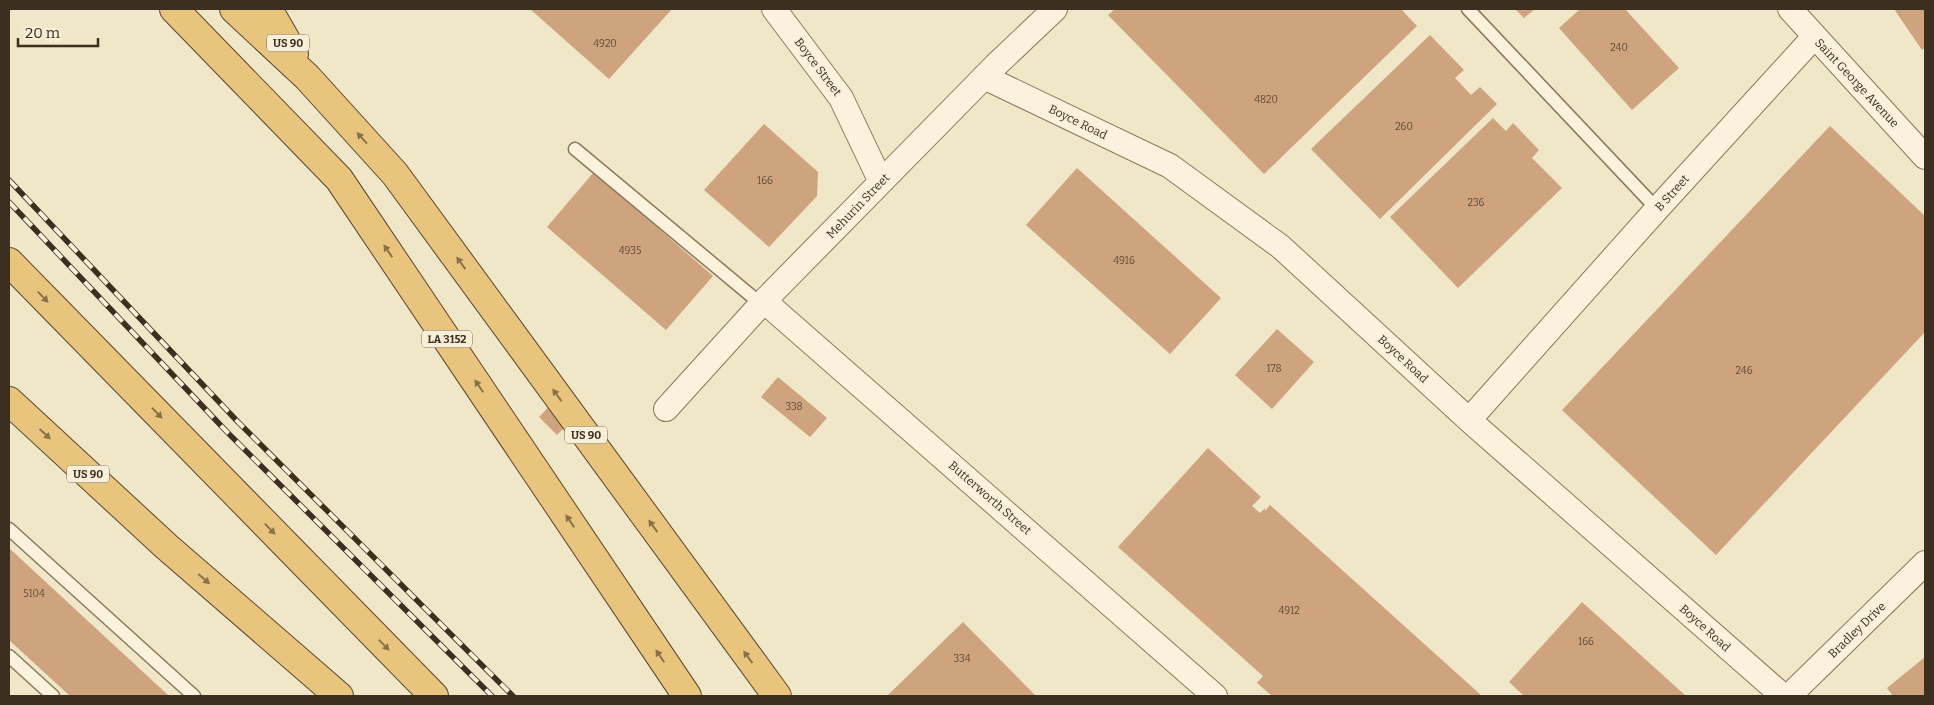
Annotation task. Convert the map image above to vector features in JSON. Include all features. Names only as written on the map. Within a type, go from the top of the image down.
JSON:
[{"type":"highway","name":"LA 3152","points":[[174,9],[339,179],[688,696]]},
{"type":"highway","points":[[234,9],[308,77]]},
{"type":"highway","name":"US 90","points":[[268,9],[308,77],[395,174],[777,696]]},
{"type":"highway","points":[[9,262],[434,696]]},
{"type":"highway","name":"US 90","points":[[9,401],[167,547],[339,696]]},
{"type":"street","name":"Boyce Street","points":[[774,9],[841,98],[881,182]]},
{"type":"street","name":"Mehurin Street","points":[[666,409],[763,302],[984,77],[1055,9]]},
{"type":"street","name":"Saint George Avenue","points":[[1790,9],[1925,157]]},
{"type":"street","name":"B Street","points":[[1469,420],[1657,209],[1814,37]]},
{"type":"street","name":"Boyce Road","points":[[984,77],[1170,166],[1282,247],[1469,420],[1783,696]]},
{"type":"street","name":"Butterworth Street","points":[[763,302],[1215,696]]},
{"type":"street","name":"Bradley Drive","points":[[1789,696],[1925,563]]},
{"type":"lane","points":[[1468,9],[1657,209]]},
{"type":"lane","points":[[575,149],[763,302]]},
{"type":"lane","points":[[9,529],[194,696]]},
{"type":"lane","points":[[9,656],[53,696]]},
{"type":"building","points":[[530,9],[672,9],[609,79]]},
{"type":"building","points":[[1115,9],[1401,9],[1417,26],[1264,174],[1108,15]]},
{"type":"building","points":[[1515,9],[1535,9],[1524,18]]},
{"type":"building","points":[[1580,9],[1625,9],[1679,68],[1632,110],[1559,28]]},
{"type":"building","points":[[1894,9],[1925,9],[1925,48],[1922,50]]},
{"type":"building","points":[[1430,35],[1464,70],[1455,78],[1471,95],[1480,87],[1497,104],[1380,219],[1311,149]]},
{"type":"building","points":[[1493,118],[1506,131],[1513,123],[1539,150],[1532,158],[1562,188],[1458,288],[1390,217]]},
{"type":"building","points":[[764,124],[818,172],[817,196],[769,247],[704,190]]},
{"type":"building","points":[[1830,126],[1925,216],[1925,332],[1716,555],[1562,410]]},
{"type":"building","points":[[1077,168],[1221,298],[1170,354],[1026,225]]},
{"type":"building","points":[[594,172],[713,276],[666,330],[547,227]]},
{"type":"building","points":[[1277,329],[1314,362],[1272,409],[1235,375]]},
{"type":"building","points":[[778,377],[827,418],[810,437],[761,397]]},
{"type":"building","points":[[555,400],[574,418],[557,435],[539,417]]},
{"type":"building","points":[[1208,448],[1261,497],[1252,506],[1260,513],[1265,508],[1265,511],[1270,505],[1482,696],[1272,696],[1257,683],[1263,676],[1118,547]]},
{"type":"building","points":[[9,548],[169,696],[70,696],[9,640]]},
{"type":"building","points":[[1582,602],[1686,696],[1524,696],[1509,682]]},
{"type":"building","points":[[963,622],[1036,696],[887,696]]},
{"type":"building","points":[[1925,657],[1925,696],[1893,696],[1887,688]]},
{"type":"railway","points":[[9,180],[238,422],[513,696]]},
{"type":"railway","points":[[9,202],[228,433],[492,696]]}]
